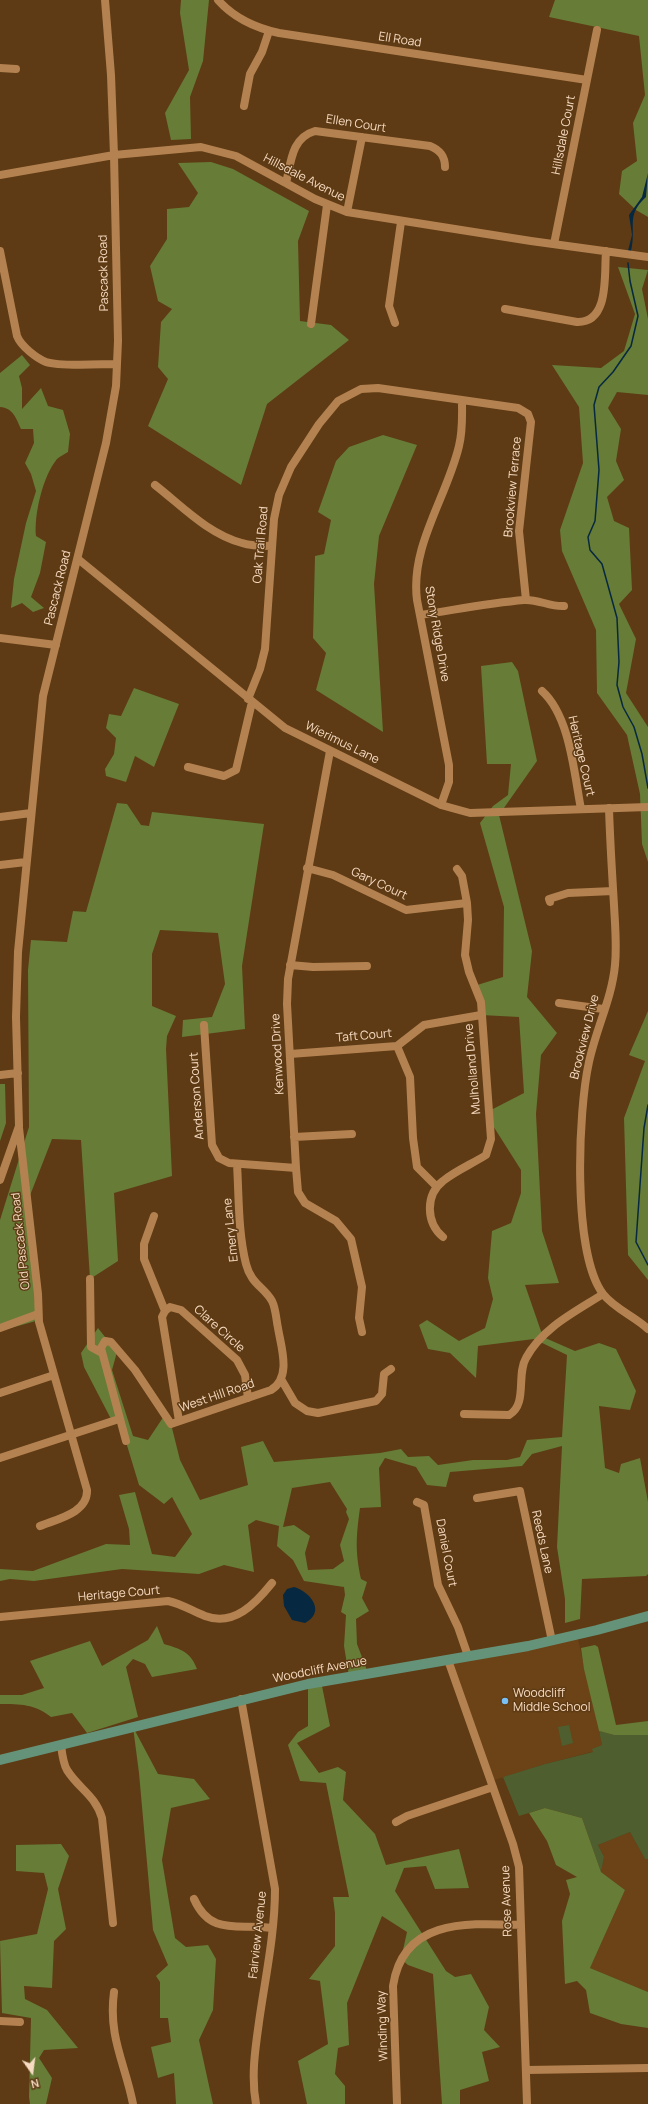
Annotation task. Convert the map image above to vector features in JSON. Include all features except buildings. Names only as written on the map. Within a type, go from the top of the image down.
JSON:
[{"type":"main road","name":"Woodcliff Avenue","points":[[0,1760],[241,1699],[334,1679],[552,1641],[648,1616]]},
{"type":"street","name":"Pascack Road","points":[[0,1180],[19,1126],[17,984],[30,813],[42,702],[109,431],[117,364],[114,155],[111,75],[105,0]]},
{"type":"street","name":"Ell Road","points":[[218,0],[237,16],[269,31],[587,80]]},
{"type":"street","name":"Hillsdale Court","points":[[554,244],[597,30]]},
{"type":"street","points":[[244,106],[250,74],[262,52],[269,31]]},
{"type":"street","points":[[0,68],[16,69]]},
{"type":"street","name":"Ellen Court","points":[[286,184],[293,149],[304,136],[321,130],[435,148],[443,155],[445,167]]},
{"type":"street","points":[[347,212],[362,137]]},
{"type":"street","name":"Hillsdale Avenue","points":[[0,175],[114,155],[190,147],[212,149],[236,156],[327,205],[347,212],[401,222],[648,257]]},
{"type":"street","points":[[310,324],[327,205]]},
{"type":"street","points":[[395,323],[390,306],[401,222]]},
{"type":"street","points":[[0,251],[16,336],[23,345],[41,360],[52,364],[117,364]]},
{"type":"street","points":[[505,309],[577,322],[593,318],[602,305],[606,251]]},
{"type":"street","name":"Oak Trail Road","points":[[188,767],[224,776],[236,770],[250,700],[265,649],[276,507],[284,480],[306,443],[338,401],[361,389],[378,388],[518,408]]},
{"type":"street","name":"Stony Ridge Drive","points":[[441,805],[449,782],[449,765],[415,589],[417,566],[459,445],[462,420],[462,400]]},
{"type":"street","name":"Brookview Terrace","points":[[518,408],[528,414],[531,422],[519,531],[526,600]]},
{"type":"street","points":[[155,485],[203,523],[224,536],[243,543],[272,546]]},
{"type":"street","name":"Wierimus Lane","points":[[78,559],[285,728],[441,805],[470,813],[648,807]]},
{"type":"street","points":[[420,615],[526,600],[541,602],[556,607],[564,606]]},
{"type":"street","points":[[0,638],[56,645]]},
{"type":"street","name":"Heritage Court","points":[[542,691],[557,708],[564,726],[581,809]]},
{"type":"street","name":"Kenwood Drive","points":[[330,751],[307,868],[290,965],[287,992],[294,1137],[298,1192],[305,1204],[336,1221],[351,1239],[362,1287],[359,1318],[362,1332]]},
{"type":"street","name":"Brookview Drive","points":[[603,1294],[595,1279],[587,1250],[582,1208],[581,1171],[582,1112],[586,1078],[615,967],[616,944],[609,808]]},
{"type":"street","points":[[0,817],[30,813]]},
{"type":"street","points":[[0,865],[26,862]]},
{"type":"street","name":"Gary Court","points":[[307,868],[333,875],[406,910],[467,904]]},
{"type":"street","name":"Mulholland Drive","points":[[437,1187],[443,1181],[486,1156],[491,1139],[480,1002],[469,972],[465,955],[468,920],[467,904],[462,876],[457,869]]},
{"type":"street","points":[[550,902],[549,899],[568,893],[613,890]]},
{"type":"street","points":[[290,965],[313,967],[367,966]]},
{"type":"street","points":[[560,1003],[603,1009]]},
{"type":"street","name":"Taft Court","points":[[290,1054],[398,1046],[424,1025],[481,1015]]},
{"type":"street","name":"Anderson Court","points":[[204,1025],[212,1145],[219,1158],[228,1163],[296,1168]]},
{"type":"street","points":[[398,1046],[410,1077],[413,1138],[417,1167],[437,1187],[430,1203],[429,1213],[437,1232],[443,1238]]},
{"type":"street","points":[[0,1076],[18,1073]]},
{"type":"street","name":"Old Pascack Road","points":[[19,1126],[38,1294],[38,1314],[87,1490],[86,1501],[78,1510],[40,1526]]},
{"type":"street","points":[[294,1137],[352,1134]]},
{"type":"street","name":"Emery Lane","points":[[237,1164],[243,1247],[250,1274],[274,1306],[284,1360],[281,1379]]},
{"type":"street","points":[[154,1216],[144,1244],[144,1259],[165,1311],[162,1317],[179,1421]]},
{"type":"street","points":[[90,1278],[91,1347],[102,1352],[126,1441]]},
{"type":"street","points":[[464,1414],[508,1414],[514,1412],[520,1397],[523,1364],[536,1342],[550,1329],[603,1294],[618,1308],[648,1329]]},
{"type":"street","name":"Clare Circle","points":[[165,1311],[170,1307],[178,1308],[232,1354],[245,1375],[248,1398]]},
{"type":"street","points":[[0,1328],[38,1314]]},
{"type":"street","name":"West Hill Road","points":[[102,1352],[103,1343],[111,1342],[135,1370],[171,1424],[271,1390],[281,1379]]},
{"type":"street","points":[[281,1379],[290,1397],[300,1407],[313,1412],[325,1412],[376,1401],[382,1394],[384,1374],[391,1369]]},
{"type":"street","points":[[0,1393],[54,1375]]},
{"type":"street","points":[[0,1458],[120,1419]]},
{"type":"street","name":"Reeds Lane","points":[[477,1498],[520,1491],[552,1641]]},
{"type":"street","name":"Daniel Court","points":[[417,1502],[424,1505],[438,1585],[458,1627],[468,1656]]},
{"type":"street","name":"Heritage Court","points":[[0,1617],[168,1601],[187,1606],[206,1616],[226,1618],[248,1609],[272,1583]]},
{"type":"street","name":"Rose Avenue","points":[[448,1660],[517,1856],[520,1879],[520,1925],[527,2070],[527,2104]]},
{"type":"street","name":"Fairview Avenue","points":[[241,1699],[274,1875],[275,1904],[255,2052],[254,2082],[256,2104]]},
{"type":"street","points":[[61,1745],[67,1771],[94,1799],[102,1818],[113,1923]]},
{"type":"street","points":[[396,1822],[407,1816],[493,1787]]},
{"type":"street","points":[[194,1899],[204,1915],[215,1923],[229,1927],[253,1926],[272,1928]]},
{"type":"street","name":"Winding Way","points":[[397,2104],[393,1986],[397,1967],[405,1952],[419,1939],[444,1928],[490,1924],[520,1925]]},
{"type":"street","points":[[114,1992],[112,2013],[114,2039],[132,2104]]},
{"type":"street","points":[[0,2021],[20,2022]]},
{"type":"street","points":[[527,2070],[648,2068]]},
{"type":"shaded area","points":[[577,1635],[603,1749],[545,1764],[491,1781],[448,1660]]},
{"type":"shaded area","points":[[630,1832],[645,1859],[648,1859],[648,1992],[590,1968],[625,1890],[601,1872],[604,1857],[598,1845]]},
{"type":"green space","points":[[181,0],[209,0],[203,61],[190,97],[191,139],[171,140],[165,113],[189,70],[180,13]]},
{"type":"green space","points":[[555,0],[648,0],[648,217],[636,210],[619,194],[622,171],[637,161],[633,123],[645,95],[639,36],[549,17]]},
{"type":"green space","points":[[211,162],[233,169],[309,211],[298,241],[300,321],[331,325],[349,340],[267,404],[241,485],[148,426],[168,379],[158,367],[161,322],[172,309],[158,301],[150,266],[167,239],[167,209],[189,207],[198,193],[178,163]]},
{"type":"green space","points":[[618,267],[648,270],[642,289],[648,319],[648,395],[617,392],[608,408],[621,429],[616,461],[624,480],[607,497],[614,521],[629,528],[632,590],[619,604],[636,639],[626,693],[648,727],[648,862],[642,844],[640,794],[627,735],[597,693],[596,630],[562,551],[560,530],[583,463],[579,407],[552,365],[601,368],[624,351],[635,314]]},
{"type":"green space","points":[[22,355],[30,365],[19,376],[22,388],[22,409],[41,388],[48,406],[63,410],[70,434],[68,452],[57,459],[52,466],[40,496],[36,517],[36,536],[46,542],[40,573],[31,597],[44,608],[33,612],[22,603],[11,608],[14,579],[26,523],[36,491],[31,474],[25,463],[34,443],[33,429],[21,429],[16,417],[8,409],[0,407],[0,373]]},
{"type":"green space","points":[[383,435],[417,445],[379,536],[374,584],[383,732],[316,690],[326,653],[313,638],[315,556],[324,554],[331,520],[318,512],[336,461],[349,447]]},
{"type":"green space","points":[[512,662],[518,671],[537,761],[499,815],[532,951],[527,997],[557,1033],[541,1055],[536,1114],[542,1231],[559,1283],[525,1285],[543,1337],[575,1351],[599,1343],[616,1349],[636,1391],[630,1410],[599,1406],[605,1468],[619,1473],[621,1464],[640,1458],[648,1502],[648,1574],[646,1576],[582,1579],[580,1619],[565,1623],[565,1599],[557,1547],[562,1446],[532,1454],[522,1466],[450,1472],[446,1487],[427,1485],[416,1467],[385,1458],[379,1468],[381,1507],[360,1508],[358,1527],[357,1552],[359,1569],[361,1579],[367,1582],[362,1598],[369,1611],[356,1619],[357,1644],[368,1673],[349,1676],[344,1646],[346,1615],[341,1612],[345,1595],[344,1587],[304,1581],[293,1560],[277,1546],[279,1526],[256,1520],[248,1525],[254,1572],[224,1565],[199,1574],[122,1569],[34,1581],[10,1579],[0,1581],[0,1569],[33,1571],[106,1544],[130,1545],[129,1529],[119,1495],[135,1492],[152,1554],[175,1557],[192,1534],[172,1497],[164,1504],[139,1485],[119,1419],[111,1419],[84,1367],[81,1353],[98,1328],[117,1352],[112,1370],[133,1436],[148,1440],[164,1416],[171,1424],[180,1460],[200,1500],[248,1485],[241,1447],[263,1441],[274,1462],[380,1453],[401,1449],[408,1457],[429,1456],[438,1465],[473,1460],[507,1460],[520,1457],[527,1440],[562,1437],[567,1355],[534,1339],[478,1346],[476,1378],[450,1353],[428,1349],[419,1325],[427,1320],[459,1341],[485,1328],[493,1299],[488,1278],[492,1231],[511,1223],[521,1193],[521,1170],[490,1121],[489,1111],[524,1093],[519,1017],[481,1015],[474,986],[503,977],[504,907],[480,823],[493,806],[508,795],[511,764],[487,764],[481,666]],"holes":[[[330,1482],[347,1509],[346,1512],[349,1519],[340,1545],[344,1561],[333,1569],[308,1570],[305,1553],[310,1536],[294,1525],[283,1527],[292,1488]]]},
{"type":"green space","points":[[134,688],[179,704],[154,767],[135,756],[126,782],[106,776],[105,769],[114,754],[116,738],[106,728],[109,714],[121,716]]},
{"type":"green space","points":[[117,803],[127,804],[141,825],[149,826],[152,812],[264,824],[242,966],[245,1029],[182,1037],[183,1020],[212,1017],[225,984],[218,933],[160,930],[152,954],[152,1006],[176,1016],[167,1036],[166,1049],[172,1176],[114,1193],[118,1261],[90,1279],[81,1140],[52,1139],[29,1198],[36,1321],[0,1331],[0,1220],[29,1127],[28,970],[31,940],[67,942],[73,911],[86,912]]},
{"type":"green space","points":[[648,1011],[648,1280],[628,1255],[624,1118],[645,1061],[629,1055]]},
{"type":"green space","points":[[0,1084],[5,1084],[6,1123],[0,1141]]},
{"type":"green space","points":[[157,1626],[164,1644],[185,1652],[195,1663],[197,1669],[152,1677],[145,1664],[133,1659],[126,1667],[138,1717],[87,1733],[72,1713],[51,1717],[33,1707],[0,1704],[0,1695],[22,1695],[44,1688],[30,1661],[90,1641],[102,1666],[148,1640]]},
{"type":"green space","points":[[595,1645],[598,1647],[616,1725],[648,1721],[648,1735],[614,1735],[599,1731],[584,1669],[581,1648]]},
{"type":"green space","points":[[321,1681],[330,1726],[297,1743],[319,1773],[338,1767],[346,1772],[343,1800],[375,1834],[386,1865],[459,1849],[469,1888],[435,1889],[426,1866],[404,1868],[395,1891],[446,1971],[455,1977],[471,1974],[489,2007],[484,2030],[500,2047],[482,2052],[489,2081],[460,2090],[460,2104],[442,2104],[433,1974],[408,1965],[401,1959],[407,1932],[382,1916],[347,2003],[349,2045],[338,2048],[335,2074],[345,2086],[345,2104],[307,2104],[298,2061],[328,2044],[320,1981],[309,1979],[335,1946],[335,1913],[333,1897],[349,1897],[326,1783],[300,1781],[288,1745],[298,1732],[308,1726],[308,1684]]},
{"type":"green space","points":[[569,1725],[573,1743],[562,1746],[558,1727]]},
{"type":"green space","points":[[133,1727],[158,1774],[194,1779],[210,1799],[171,1808],[162,1860],[175,1938],[186,1947],[208,1945],[216,1959],[213,2010],[199,2040],[213,2104],[176,2104],[174,2073],[158,2078],[151,2047],[171,2042],[168,2018],[160,2018],[160,1982],[156,1976],[168,1965],[153,1930],[139,1773]]},
{"type":"green space","points":[[599,1731],[614,1735],[648,1735],[648,1859],[645,1859],[630,1832],[598,1845],[604,1857],[601,1872],[582,1818],[545,1808],[519,1816],[503,1777],[545,1764],[593,1752],[592,1749],[602,1745]]},
{"type":"green space","points":[[545,1808],[582,1818],[601,1872],[625,1890],[590,1968],[648,1992],[648,2028],[621,2024],[590,2013],[586,1990],[577,1981],[565,1984],[562,1921],[570,1894],[566,1880],[577,1877],[556,1865],[547,1841],[529,1813]]},
{"type":"green space","points":[[61,1844],[69,1856],[58,1889],[66,1929],[54,1941],[52,1988],[24,1986],[25,1999],[47,2010],[78,2048],[44,2050],[39,2058],[52,2078],[46,2104],[30,2104],[31,2018],[2,2013],[0,1941],[37,1934],[48,1889],[44,1873],[16,1871],[16,1845]]},
{"type":"water","points":[[648,173],[646,197],[636,210],[634,216],[633,243],[631,251],[628,251],[632,235],[629,215],[642,197]]},
{"type":"water","points":[[294,1587],[306,1593],[314,1603],[315,1613],[305,1623],[292,1620],[284,1606],[283,1595],[287,1589]]},
{"type":"waterway","points":[[628,263],[630,281],[638,316],[631,346],[613,372],[599,387],[594,405],[599,470],[595,521],[588,537],[590,550],[602,564],[617,618],[619,662],[617,685],[623,707],[634,727],[642,754],[648,788]]},
{"type":"waterway","points":[[648,1105],[644,1128],[636,1242],[648,1265]]},
{"type":"place","name":"Woodcliff Middle School","points":[[505,1701]]}]
